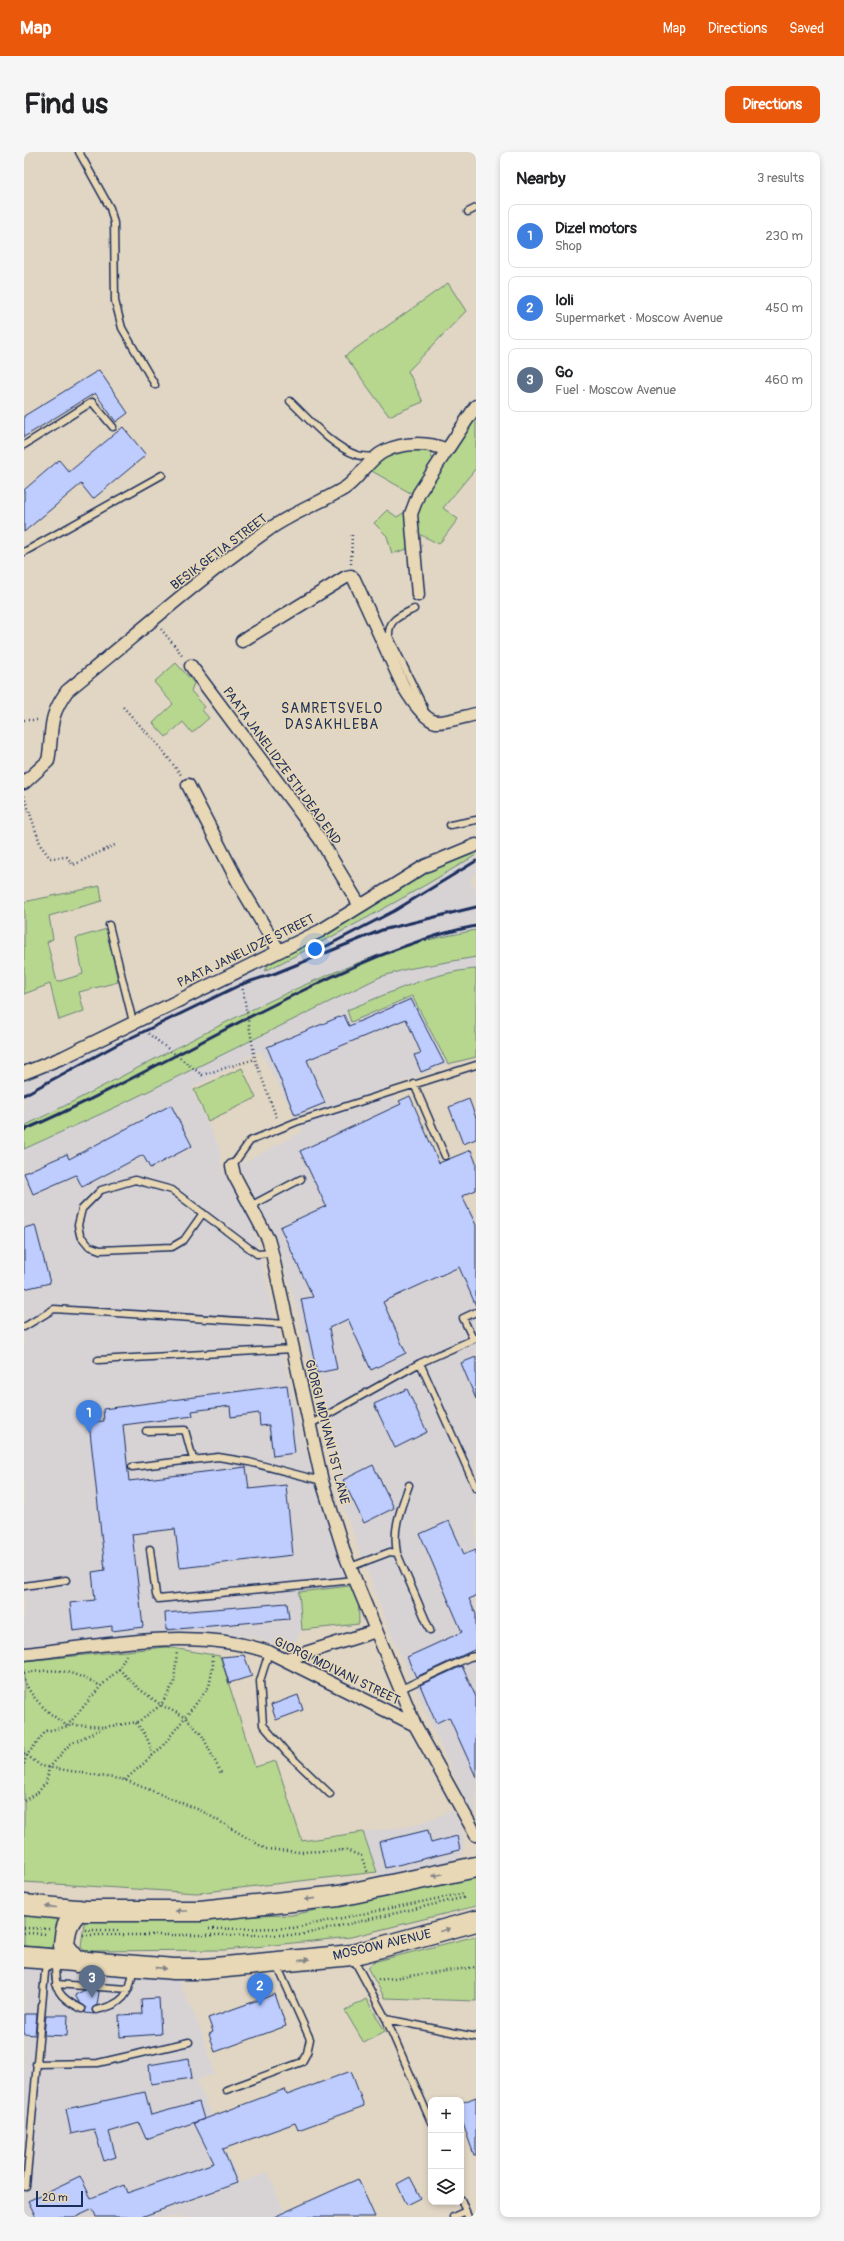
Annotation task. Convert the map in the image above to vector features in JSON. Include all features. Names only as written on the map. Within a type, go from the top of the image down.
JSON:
[{"type":"main road","points":[[24,1905],[79,1910],[200,1911],[339,1896],[476,1867]]},
{"type":"main road","points":[[77,1962],[64,1946],[65,1935],[70,1918],[79,1910]]},
{"type":"main road","name":"MOSCOW AVENUE","points":[[24,1957],[133,1966],[205,1969],[352,1955],[476,1921]]},
{"type":"street","points":[[418,595],[411,514],[419,493],[476,406]]},
{"type":"street","name":"BESIK GETIA STREET","points":[[24,783],[48,761],[51,721],[56,706],[67,691],[153,619],[270,529],[348,486],[376,457],[385,451],[406,445],[426,444],[447,450]]},
{"type":"street","points":[[242,641],[346,577],[351,576],[354,579],[403,686],[423,713],[428,718],[436,722],[476,714]]},
{"type":"street","name":"PAATA JANELIDZE 5TH DEAD END","points":[[191,666],[320,839],[360,906]]},
{"type":"street","points":[[188,785],[239,884],[279,951]]},
{"type":"street","name":"PAATA JANELIDZE STREET","points":[[24,1073],[64,1057],[320,931],[425,866],[476,844]]},
{"type":"street","name":"GIORGI MDIVANI 1ST LANE","points":[[232,1166],[234,1175],[268,1239],[322,1480],[350,1567],[415,1725]]},
{"type":"street","points":[[286,1660],[376,1631]]},
{"type":"street","name":"GIORGI MDIVANI STREET","points":[[24,1654],[178,1640],[212,1641],[246,1645],[269,1652],[286,1660],[415,1725]]},
{"type":"street","points":[[415,1725],[476,1835]]},
{"type":"lane","points":[[79,152],[110,208],[114,223],[115,301],[122,328],[155,385]]},
{"type":"lane","points":[[468,212],[476,208]]},
{"type":"lane","points":[[290,401],[324,433],[344,449],[358,455],[376,457]]},
{"type":"lane","points":[[24,445],[92,402],[113,427]]},
{"type":"lane","points":[[24,552],[162,475]]},
{"type":"lane","points":[[414,609],[393,619],[389,627],[389,636],[424,708],[423,713]]},
{"type":"lane","points":[[450,825],[476,820]]},
{"type":"lane","points":[[109,925],[137,1020]]},
{"type":"lane","points":[[232,1166],[250,1141],[281,1128],[476,1065]]},
{"type":"lane","points":[[414,1084],[445,1156]]},
{"type":"lane","points":[[250,1206],[300,1179]]},
{"type":"lane","points":[[203,1213],[184,1240],[172,1248],[100,1250],[89,1246],[80,1235],[78,1225],[82,1209],[101,1190],[135,1180],[172,1190],[203,1213],[257,1254],[272,1253]]},
{"type":"lane","points":[[24,1327],[54,1310],[286,1324]]},
{"type":"lane","points":[[309,1425],[420,1363],[474,1339],[463,1318],[476,1312]]},
{"type":"lane","points":[[98,1360],[292,1349]]},
{"type":"lane","points":[[420,1363],[476,1488]]},
{"type":"lane","points":[[146,1431],[185,1430],[193,1459]]},
{"type":"lane","points":[[132,1467],[218,1457],[236,1459],[322,1480]]},
{"type":"lane","points":[[409,1485],[395,1526],[394,1538],[397,1553],[430,1630]]},
{"type":"lane","points":[[150,1549],[156,1595],[158,1599],[355,1580]]},
{"type":"lane","points":[[350,1567],[390,1552],[397,1553]]},
{"type":"lane","points":[[24,1586],[66,1580]]},
{"type":"lane","points":[[269,1652],[260,1681],[263,1725],[286,1752],[330,1794]]},
{"type":"lane","points":[[400,1689],[470,1657],[476,1656]]},
{"type":"lane","points":[[352,1955],[386,2019],[428,2115]]},
{"type":"lane","points":[[50,1960],[59,1995],[68,2002],[82,2009]]},
{"type":"lane","points":[[26,2187],[36,2064],[50,1960]]},
{"type":"lane","points":[[226,2090],[302,2062],[307,2053],[310,2039],[276,1963]]},
{"type":"lane","points":[[96,2010],[109,2008],[121,2002],[129,1989],[133,1966]]},
{"type":"lane","points":[[56,1984],[84,1986]]},
{"type":"lane","points":[[98,1987],[129,1989]]},
{"type":"lane","points":[[386,2019],[476,2037]]},
{"type":"lane","points":[[36,2064],[98,2063],[189,2042]]},
{"type":"lane","points":[[453,2217],[467,2214]]},
{"type":"path","points":[[351,576],[352,533]]},
{"type":"path","points":[[153,619],[191,666]]},
{"type":"path","points":[[123,707],[160,747],[188,785]]},
{"type":"path","points":[[24,720],[40,720]]},
{"type":"path","points":[[24,796],[42,846],[50,858],[67,858],[73,865],[115,845]]},
{"type":"path","points":[[245,967],[242,984],[255,1059],[281,1128]]},
{"type":"path","points":[[137,1020],[145,1031],[202,1075],[255,1059]]},
{"type":"path","points":[[24,1764],[25,1754],[46,1731],[67,1726],[104,1728],[136,1723],[161,1705],[174,1683],[178,1640]]},
{"type":"path","points":[[126,1780],[160,1748],[208,1687],[213,1666],[212,1641]]},
{"type":"path","points":[[67,1726],[101,1686],[119,1669],[132,1643]]},
{"type":"path","points":[[24,1673],[50,1669],[73,1672],[101,1686]]},
{"type":"path","points":[[119,1669],[138,1688],[161,1705],[185,1717],[202,1735],[221,1773]]},
{"type":"path","points":[[24,1680],[29,1692],[45,1710],[67,1726]]},
{"type":"path","points":[[136,1723],[145,1733],[150,1743],[152,1756]]},
{"type":"path","points":[[24,1801],[38,1792],[46,1783],[49,1768],[70,1744],[104,1728]]},
{"type":"path","points":[[25,1754],[41,1766],[126,1780],[202,1811],[266,1849],[299,1852],[346,1850],[361,1856],[369,1876]]},
{"type":"path","points":[[24,1933],[65,1935],[300,1935],[466,1897]]},
{"type":"path","points":[[365,1981],[385,1980],[476,1967]]},
{"type":"shaded area","points":[[476,855],[476,874],[470,879],[476,892],[476,930],[406,946],[222,1023],[100,1089],[24,1126],[24,1082],[107,1045],[268,965],[266,970],[439,878]]},
{"type":"shaded area","points":[[476,957],[476,969],[465,970],[422,981],[347,1010],[351,1021],[412,996],[448,1064],[390,1087],[446,1205],[465,1197],[473,1215],[476,1214],[476,1814],[472,1811],[462,1793],[392,1637],[342,1504],[295,1302],[280,1253],[239,1165],[303,1131],[260,1051],[191,1088],[220,1149],[222,1168],[253,1226],[305,1445],[337,1554],[353,1586],[299,1592],[302,1630],[290,1650],[252,1637],[145,1633],[24,1648],[24,1149],[116,1107],[380,977],[407,969]]},
{"type":"shaded area","points":[[454,1810],[464,1834],[465,1844],[462,1855],[457,1860],[379,1877],[363,1832],[412,1826]]},
{"type":"shaded area","points":[[24,1964],[176,1974],[201,2030],[215,2074],[197,2080],[240,2183],[268,2172],[286,2217],[24,2217]]},
{"type":"green space","points":[[448,283],[466,311],[408,371],[423,402],[389,416],[345,356]]},
{"type":"green space","points":[[476,414],[476,468],[443,508],[458,519],[439,544],[415,532],[415,512],[420,497]]},
{"type":"green space","points":[[415,447],[430,452],[434,463],[414,495],[370,470],[382,456]]},
{"type":"green space","points":[[387,510],[397,517],[408,510],[410,548],[392,554],[387,536],[374,523]]},
{"type":"green space","points":[[176,663],[194,683],[191,691],[205,707],[202,710],[209,718],[192,733],[183,722],[166,737],[153,723],[173,704],[154,682]]},
{"type":"green space","points":[[476,849],[476,855],[424,886],[345,930],[265,971],[268,965],[350,919],[436,866]]},
{"type":"green space","points":[[100,886],[102,901],[49,916],[53,939],[47,942],[57,982],[83,974],[76,938],[107,929],[118,982],[79,992],[84,1011],[59,1020],[50,984],[24,994],[24,902]]},
{"type":"green space","points":[[476,930],[476,957],[407,969],[380,977],[116,1107],[24,1149],[24,1126],[259,1006],[355,964],[405,946]]},
{"type":"green space","points":[[476,969],[476,1057],[448,1064],[412,996],[351,1022],[347,1010],[427,979],[443,974]]},
{"type":"green space","points":[[242,1068],[256,1098],[208,1121],[194,1090]]},
{"type":"green space","points":[[358,1585],[359,1624],[302,1630],[299,1592]]},
{"type":"green space","points":[[166,1647],[220,1656],[255,1767],[276,1761],[302,1841],[363,1832],[377,1872],[197,1893],[24,1882],[24,1661]]},
{"type":"green space","points":[[476,1877],[476,1906],[351,1937],[225,1950],[85,1951],[81,1947],[84,1923],[87,1918],[147,1919],[292,1915]]},
{"type":"green space","points":[[24,1913],[56,1915],[61,1923],[58,1945],[53,1948],[24,1946]]},
{"type":"green space","points":[[476,1936],[476,2001],[385,1998],[368,1969],[373,1962]]},
{"type":"green space","points":[[366,1999],[385,2031],[364,2043],[345,2011]]},
{"type":"building","points":[[99,370],[128,413],[116,422],[95,393],[24,437],[24,416]]},
{"type":"building","points":[[123,427],[146,455],[93,499],[81,484],[24,532],[24,490],[59,460],[69,472]]},
{"type":"building","points":[[411,999],[444,1063],[421,1072],[414,1055],[421,1053],[406,1019],[307,1060],[325,1103],[295,1115],[267,1047],[344,1015],[349,1026]]},
{"type":"building","points":[[410,1096],[439,1163],[471,1150],[476,1163],[476,1190],[462,1196],[476,1225],[476,1306],[459,1267],[383,1302],[406,1353],[371,1370],[348,1319],[329,1328],[337,1369],[317,1373],[301,1299],[313,1297],[280,1227],[326,1206],[300,1151],[401,1104],[399,1101]]},
{"type":"building","points":[[469,1099],[476,1118],[476,1139],[463,1144],[449,1107]]},
{"type":"building","points":[[171,1105],[192,1146],[150,1168],[143,1155],[82,1187],[76,1175],[33,1194],[24,1173],[67,1154],[69,1159]]},
{"type":"building","points":[[35,1225],[50,1283],[24,1289],[24,1228]]},
{"type":"building","points":[[476,1357],[476,1399],[461,1363]]},
{"type":"building","points":[[287,1385],[295,1453],[273,1456],[269,1425],[260,1426],[259,1413],[231,1417],[230,1406],[192,1411],[193,1416],[123,1425],[129,1481],[246,1467],[249,1489],[286,1485],[293,1555],[180,1568],[175,1529],[132,1534],[143,1627],[112,1631],[112,1626],[73,1631],[70,1603],[95,1600],[92,1572],[105,1570],[89,1422],[104,1421],[103,1409]]},
{"type":"building","points":[[407,1389],[427,1432],[395,1448],[374,1404]]},
{"type":"building","points":[[373,1465],[394,1508],[364,1523],[343,1480]]},
{"type":"building","points":[[449,1521],[464,1554],[476,1549],[476,1596],[469,1599],[476,1614],[476,1649],[416,1677],[407,1657],[462,1632],[420,1534]]},
{"type":"building","points":[[287,1603],[289,1619],[166,1630],[165,1613]]},
{"type":"building","points":[[244,1655],[252,1676],[229,1683],[221,1657]]},
{"type":"building","points":[[462,1666],[476,1697],[476,1777],[449,1717],[436,1723],[420,1685]]},
{"type":"building","points":[[298,1695],[303,1710],[276,1720],[271,1705]]},
{"type":"building","points":[[428,1830],[431,1843],[457,1836],[460,1850],[385,1868],[379,1842]]},
{"type":"building","points":[[85,1980],[99,1981],[94,1986],[95,1990],[99,1992],[97,2005],[92,2009],[94,2014],[85,2013],[86,2007],[79,2002],[75,1995],[87,1989],[88,1984]]},
{"type":"building","points":[[275,1994],[286,2026],[215,2052],[209,2034],[213,2032],[208,2018]]},
{"type":"building","points":[[159,1998],[161,2034],[120,2037],[119,2015],[142,2014],[141,1999]]},
{"type":"building","points":[[24,2014],[37,2014],[35,2035],[24,2034]]},
{"type":"building","points":[[46,2015],[68,2015],[67,2036],[44,2035]]},
{"type":"building","points":[[189,2058],[192,2078],[151,2084],[149,2065]]},
{"type":"building","points":[[351,2071],[364,2106],[298,2130],[295,2123],[223,2149],[237,2183],[141,2217],[96,2217],[93,2209],[76,2217],[36,2217],[28,2201],[80,2176],[91,2198],[124,2185],[127,2193],[214,2163],[194,2123],[285,2089],[287,2095]]},
{"type":"building","points":[[145,2092],[151,2115],[199,2102],[204,2119],[146,2139],[139,2123],[109,2132],[116,2157],[104,2161],[94,2129],[71,2134],[66,2109]]},
{"type":"building","points":[[476,2097],[476,2155],[474,2155],[464,2127],[464,2102]]},
{"type":"building","points":[[410,2177],[421,2198],[407,2205],[397,2184]]},
{"type":"building","points":[[358,2179],[375,2217],[274,2217]]},
{"type":"railway","points":[[319,950],[394,911],[476,861]]},
{"type":"railway","points":[[24,1095],[118,1044],[242,984],[276,973],[382,930],[476,907]]},
{"type":"railway","points":[[24,1130],[96,1097],[271,1006],[346,970],[411,944],[476,926]]},
{"type":"place","name":"Dizel motors","points":[[89,1433]]},
{"type":"place","name":"Go","points":[[92,1998]]},
{"type":"place","name":"Ioli","points":[[260,2006]]},
{"type":"district","name":"SAMRETSVELO DASAKHLEBA","points":[[332,716]]}]
